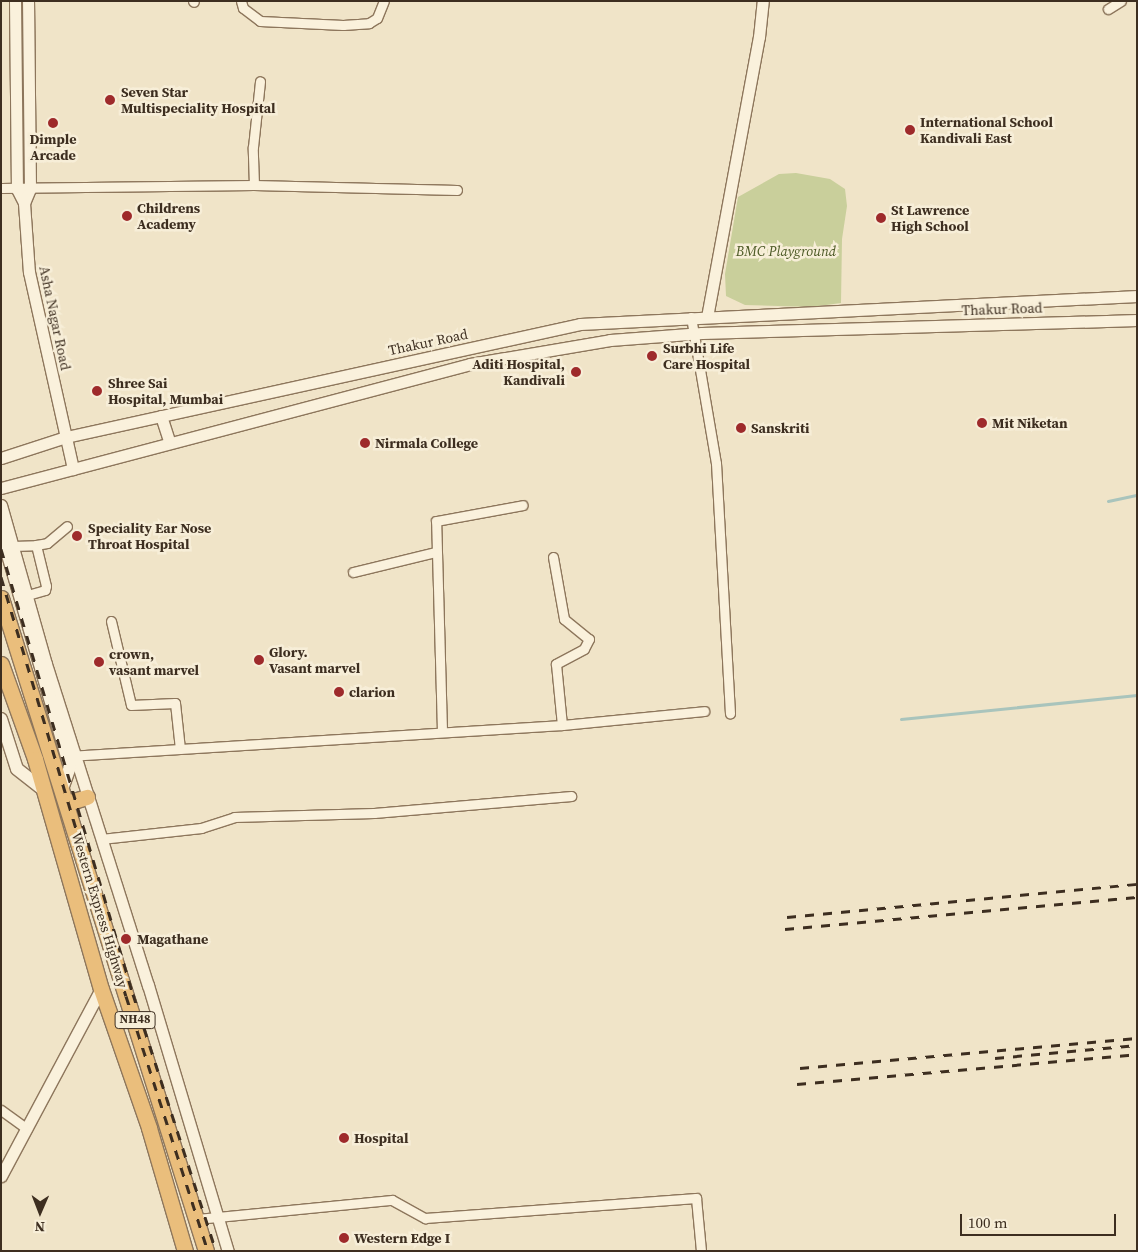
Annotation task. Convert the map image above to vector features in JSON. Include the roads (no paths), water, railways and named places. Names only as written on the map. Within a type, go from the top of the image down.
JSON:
[{"type":"highway","name":"Western Express Highway","points":[[1,598],[50,748],[206,1251]]},
{"type":"highway","name":"Western Express Highway","points":[[1,664],[40,775],[102,989],[148,1128],[185,1251]]},
{"type":"highway","points":[[64,796],[87,796]]},
{"type":"main road","points":[[1,531],[70,756],[70,767],[64,796]]},
{"type":"main road","points":[[1,719],[17,769],[44,791]]},
{"type":"street","name":"Asha Nagar Road","points":[[15,1],[17,189],[24,203],[29,272],[73,469]]},
{"type":"street","name":"Asha Nagar Road","points":[[24,203],[30,189],[28,1]]},
{"type":"street","points":[[241,1],[243,8],[260,21],[343,25],[369,23],[377,18],[384,1]]},
{"type":"street","points":[[709,332],[707,316],[759,38],[762,1]]},
{"type":"street","points":[[1108,9],[1121,1]]},
{"type":"street","points":[[254,185],[253,147],[260,81]]},
{"type":"street","points":[[1,188],[254,185],[457,190]]},
{"type":"street","name":"Thakur Road","points":[[1,458],[66,437],[580,324],[707,316],[1137,296]]},
{"type":"street","points":[[868,328],[869,309]]},
{"type":"street","points":[[691,317],[696,333],[717,473],[730,714]]},
{"type":"street","name":"Thakur Road","points":[[1,488],[429,375],[556,348],[709,332],[1137,320]]},
{"type":"street","points":[[422,359],[429,375]]},
{"type":"street","points":[[161,416],[170,443]]},
{"type":"street","points":[[1,505],[70,756],[87,796],[157,1014],[216,1217],[228,1251]]},
{"type":"street","points":[[442,731],[435,552],[436,521],[523,505]]},
{"type":"street","points":[[13,546],[47,543],[67,526]]},
{"type":"street","points":[[27,595],[45,590],[46,586],[36,545]]},
{"type":"street","points":[[353,572],[435,552]]},
{"type":"street","points":[[554,557],[564,619],[589,639],[584,649],[556,664],[562,725]]},
{"type":"street","points":[[111,621],[131,705],[175,703],[180,749]]},
{"type":"street","points":[[70,756],[442,731],[562,725],[704,711]]},
{"type":"street","points":[[101,839],[201,828],[234,817],[374,813],[571,796]]},
{"type":"street","points":[[1,1176],[102,989]]},
{"type":"street","points":[[1,1110],[27,1130]]},
{"type":"street","points":[[197,1219],[392,1200],[425,1218],[696,1198],[702,1251]]},
{"type":"waterway","points":[[1108,501],[1137,495]]},
{"type":"waterway","points":[[901,719],[1137,695]]},
{"type":"railway","points":[[1,549],[133,994],[216,1251]]},
{"type":"railway","points":[[1,577],[126,996],[208,1251]]},
{"type":"railway","points":[[787,917],[1137,884]]},
{"type":"railway","points":[[785,929],[1137,897]]},
{"type":"railway","points":[[800,1068],[1137,1038]]},
{"type":"railway","points":[[995,1058],[1137,1045]]},
{"type":"railway","points":[[797,1084],[1137,1054]]},
{"type":"place","name":"Seven Star Multispeciality Hospital","points":[[110,100]]},
{"type":"place","name":"Dimple Arcade","points":[[53,123]]},
{"type":"place","name":"International School Kandivali East","points":[[910,130]]},
{"type":"place","name":"Childrens Academy","points":[[127,216]]},
{"type":"place","name":"St Lawrence High School","points":[[881,218]]},
{"type":"place","name":"Surbhi Life Care Hospital","points":[[652,356]]},
{"type":"place","name":"Aditi Hospital, Kandivali","points":[[576,372]]},
{"type":"place","name":"Shree Sai Hospital, Mumbai","points":[[97,391]]},
{"type":"place","name":"Mit Niketan","points":[[982,423]]},
{"type":"place","name":"Sanskriti","points":[[741,428]]},
{"type":"place","name":"Nirmala College","points":[[365,443]]},
{"type":"place","name":"Speciality Ear Nose Throat Hospital","points":[[77,536]]},
{"type":"place","name":"Glory. Vasant marvel","points":[[259,660]]},
{"type":"place","name":"crown, vasant marvel","points":[[99,662]]},
{"type":"place","name":"clarion","points":[[339,692]]},
{"type":"place","name":"Magathane","points":[[126,939]]},
{"type":"place","name":"Hospital","points":[[344,1138]]},
{"type":"place","name":"Western Edge I","points":[[344,1238]]},
{"type":"park label","name":"BMC Playground","points":[[786,251]]}]
